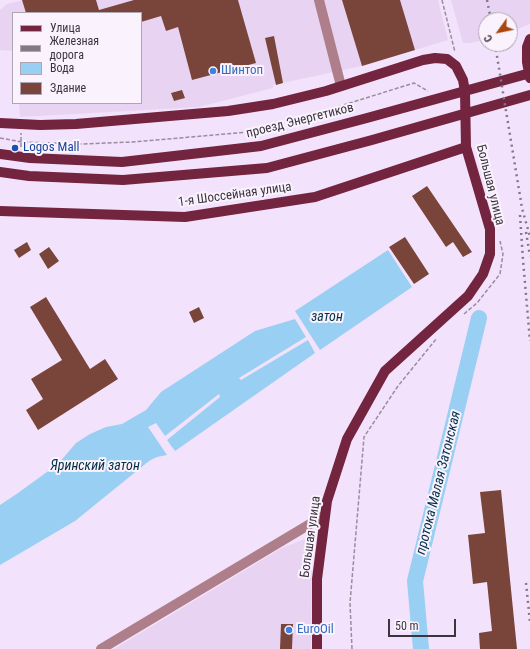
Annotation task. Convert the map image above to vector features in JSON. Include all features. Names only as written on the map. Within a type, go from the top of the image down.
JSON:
[{"type":"main road","points":[[530,39],[527,47],[527,62],[530,78]]},
{"type":"main road","name":"Большая улица","points":[[0,123],[40,125],[76,124],[221,112],[273,104],[342,86],[423,60],[435,58],[447,59],[456,66],[462,80],[464,92],[466,147],[490,229],[490,254],[483,274],[468,296],[385,371],[347,439],[327,501],[317,579],[317,649]]},
{"type":"main road","name":"проезд Энергетиков","points":[[0,154],[30,158],[122,162],[260,146],[530,73]]},
{"type":"main road","points":[[0,172],[29,176],[123,180],[267,168],[530,95]]},
{"type":"main road","name":"1-я Шоссейная улица","points":[[0,212],[185,218],[316,197],[466,147]]},
{"type":"lane","points":[[319,0],[342,86]]},
{"type":"lane","points":[[101,649],[325,515]]},
{"type":"path","points":[[442,0],[456,54]]},
{"type":"path","points":[[0,138],[22,142],[82,144],[133,142],[260,131],[414,84],[428,92]]},
{"type":"path","points":[[481,164],[486,177]]},
{"type":"path","points":[[459,318],[477,303],[500,274],[503,254],[500,238]]},
{"type":"path","points":[[352,649],[350,603],[364,437],[398,386],[441,333]]},
{"type":"shaded area","points":[[24,0],[438,0],[448,40],[362,66],[273,85],[273,88],[199,107],[20,117],[19,104],[142,104],[142,12],[12,12],[12,51],[0,50],[0,10],[7,4]]},
{"type":"shaded area","points":[[451,0],[530,0],[530,24],[518,29],[518,12],[478,12],[478,41],[463,43]]},
{"type":"shaded area","points":[[305,539],[312,548],[311,649],[114,649],[282,548]]},
{"type":"water","name":"затон","points":[[388,250],[412,287],[320,350],[295,311]]},
{"type":"water","name":"Яринский затон","points":[[295,319],[306,337],[239,378],[241,380],[308,340],[315,353],[175,451],[167,440],[220,397],[219,394],[165,436],[156,423],[148,427],[167,455],[157,457],[149,461],[75,521],[0,565],[0,505],[58,464],[76,443],[90,434],[106,427],[122,424],[146,410],[161,392],[255,331]]},
{"type":"building","points":[[22,0],[96,0],[99,10],[134,0],[238,0],[256,63],[192,80],[178,27],[166,31],[161,16],[142,22],[142,12],[26,12]]},
{"type":"building","points":[[342,0],[400,0],[415,50],[362,66]]},
{"type":"building","points":[[274,36],[283,83],[276,85],[265,38]]},
{"type":"building","points":[[182,90],[185,98],[174,101],[171,93]]},
{"type":"building","points":[[427,186],[472,252],[463,257],[453,242],[446,247],[412,196]]},
{"type":"building","points":[[405,237],[429,274],[414,284],[389,247]]},
{"type":"building","points":[[27,242],[31,250],[19,258],[14,250]]},
{"type":"building","points":[[49,247],[59,261],[48,269],[39,254]]},
{"type":"building","points":[[46,297],[90,369],[105,359],[118,379],[38,430],[26,410],[43,399],[31,379],[62,360],[30,307]]},
{"type":"building","points":[[199,307],[204,318],[194,323],[189,312]]},
{"type":"building","points":[[501,490],[517,649],[480,649],[479,633],[492,631],[487,582],[473,584],[468,535],[485,533],[480,492]]},
{"type":"building","points":[[281,624],[293,624],[292,649],[280,649]]},
{"type":"waterway","name":"протока Малая Затонская","points":[[421,649],[415,581],[479,318]]},
{"type":"railway","points":[[487,0],[489,12]]},
{"type":"railway","points":[[496,52],[522,208],[530,237]]},
{"type":"railway","points":[[520,215],[530,341]]},
{"type":"railway","points":[[526,232],[530,256]]},
{"type":"railway","points":[[526,583],[530,622]]},
{"type":"place","name":"Шинтоп","points":[[213,71]]},
{"type":"place","name":"Logos Mall","points":[[15,148]]},
{"type":"place","name":"EuroOil","points":[[289,630]]}]
